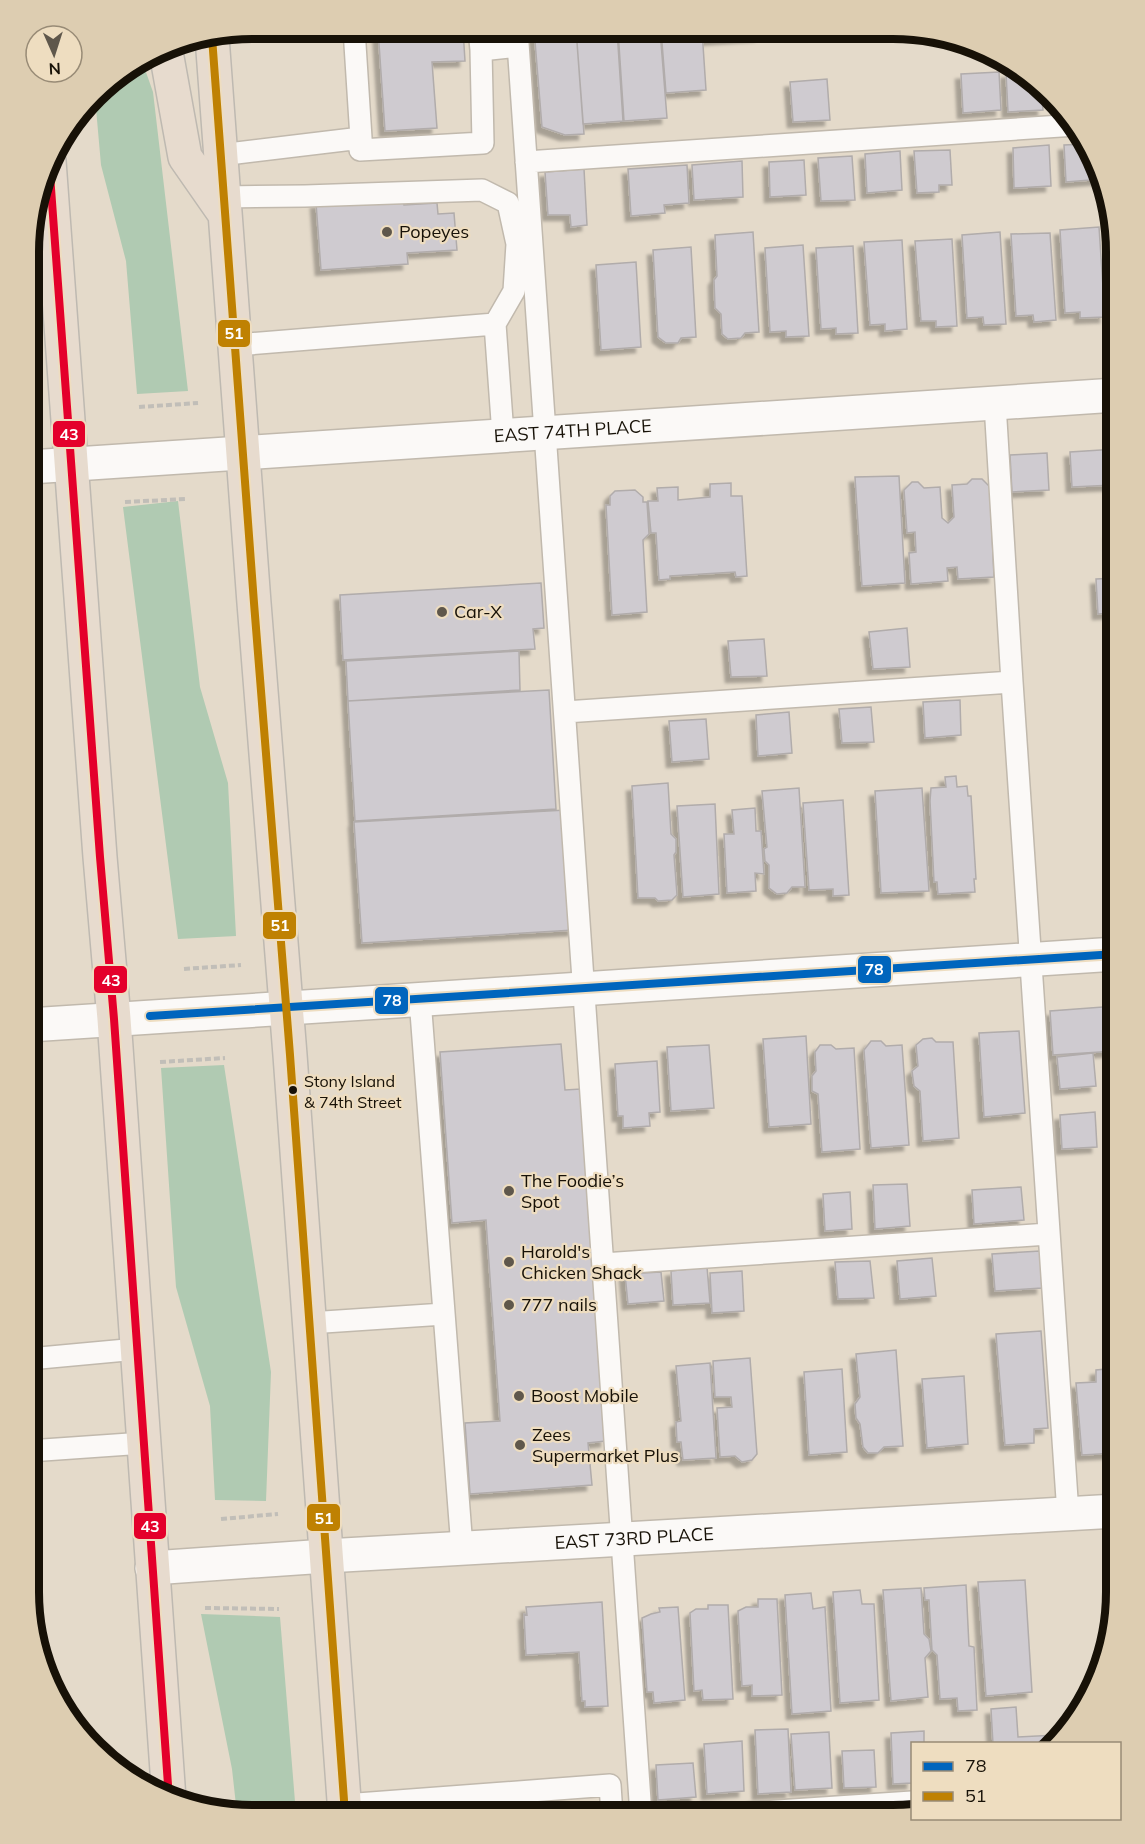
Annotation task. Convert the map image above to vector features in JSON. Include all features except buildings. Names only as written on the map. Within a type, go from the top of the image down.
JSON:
[{"type":"highway","points":[[212,43],[344,1805]]},
{"type":"highway","points":[[167,57],[185,157],[224,206]]},
{"type":"highway","points":[[48,191],[43,262],[71,464],[114,1019],[168,1788]]},
{"type":"street","name":"EAST 74TH PLACE","points":[[39,466],[1106,396]]},
{"type":"street","points":[[39,1023],[1106,955]]},
{"type":"street","name":"EAST 73RD PLACE","points":[[153,1568],[1106,1512]]},
{"type":"lane","points":[[355,39],[360,150],[483,143],[480,40],[499,39]]},
{"type":"lane","points":[[518,39],[640,1805]]},
{"type":"lane","points":[[526,162],[1065,127]]},
{"type":"lane","points":[[220,155],[361,138]]},
{"type":"lane","points":[[224,206],[317,196],[482,190],[508,202],[517,244],[514,291],[495,324],[503,435]]},
{"type":"lane","points":[[236,345],[495,324]]},
{"type":"lane","points":[[995,404],[1068,1514]]},
{"type":"lane","points":[[565,712],[1012,682]]},
{"type":"lane","points":[[420,999],[462,1548]]},
{"type":"lane","points":[[603,1264],[1048,1234]]},
{"type":"lane","points":[[309,1323],[444,1314]]},
{"type":"lane","points":[[39,1358],[137,1349]]},
{"type":"lane","points":[[39,1450],[144,1443]]},
{"type":"lane","points":[[388,1805],[610,1785],[611,1805]]},
{"type":"lane","points":[[867,1805],[911,1802]]},
{"type":"path","points":[[139,407],[198,403]]},
{"type":"path","points":[[124,502],[186,499]]},
{"type":"path","points":[[184,969],[241,965]]},
{"type":"path","points":[[160,1062],[225,1058]]},
{"type":"path","points":[[221,1520],[278,1514]]},
{"type":"path","points":[[205,1608],[279,1609]]},
{"type":"green space","points":[[145,69],[153,92],[188,391],[137,394],[126,261],[101,165],[96,108],[122,83]]},
{"type":"green space","points":[[178,501],[200,687],[228,783],[236,936],[178,939],[123,507]]},
{"type":"green space","points":[[224,1065],[271,1372],[266,1501],[215,1500],[210,1406],[176,1287],[161,1068]]},
{"type":"green space","points":[[201,1614],[280,1617],[295,1805],[236,1805],[232,1769]]},
{"type":"transit line","name":"51","points":[[212,43],[344,1805]]},
{"type":"transit line","name":"43","points":[[51,183],[114,1019],[168,1788]]},
{"type":"transit line","name":"78","points":[[150,1016],[1106,955]]},
{"type":"place","name":"Popeyes","points":[[387,232]]},
{"type":"place","name":"Car-X","points":[[442,612]]},
{"type":"place","name":"Stony Island & 74th Street","points":[[293,1090]]},
{"type":"place","name":"The Foodie’s Spot","points":[[509,1191]]},
{"type":"place","name":"Harold's Chicken Shack","points":[[509,1262]]},
{"type":"place","name":"777 nails","points":[[509,1305]]},
{"type":"place","name":"Boost Mobile","points":[[519,1396]]},
{"type":"place","name":"Zees Supermarket Plus","points":[[520,1445]]}]
